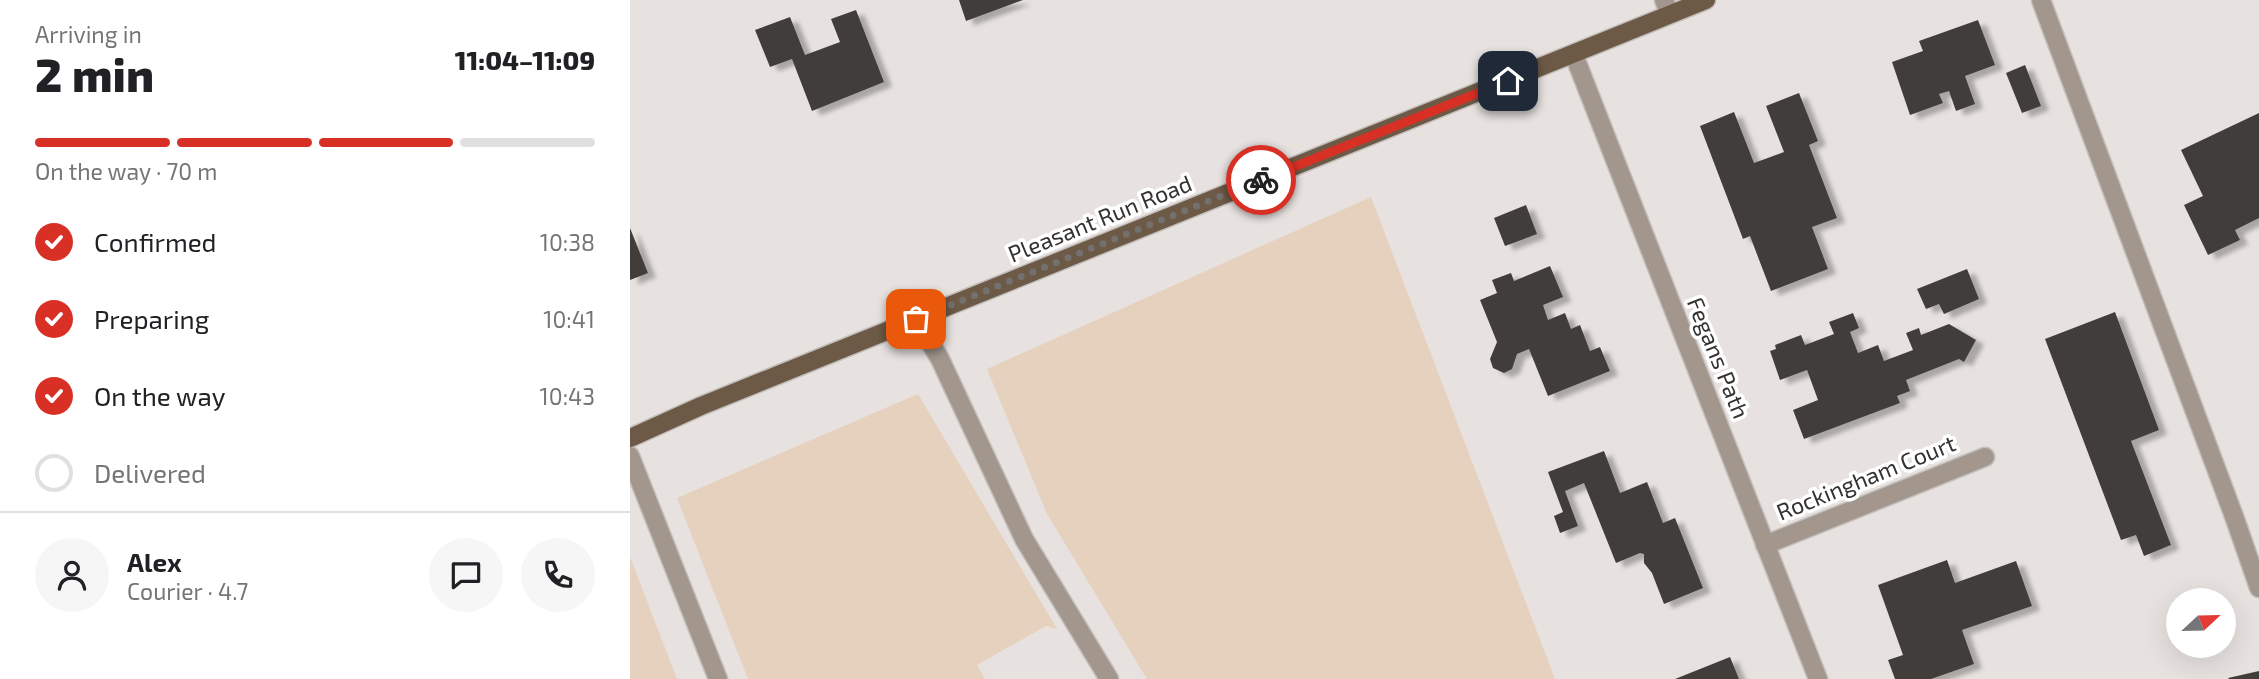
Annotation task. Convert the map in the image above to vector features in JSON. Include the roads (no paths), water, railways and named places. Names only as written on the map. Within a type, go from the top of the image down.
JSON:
[{"type":"main road","name":"Pleasant Run Road","points":[[630,438],[701,406],[1574,55],[1667,7],[1706,0]]},
{"type":"street","points":[[2041,0],[2259,588]]},
{"type":"street","name":"Fegans Path","points":[[1574,55],[1818,679]]},
{"type":"street","points":[[916,319],[940,359],[1024,539],[1109,679]]},
{"type":"street","points":[[630,456],[718,679]]},
{"type":"street","name":"Rockingham Court","points":[[1765,545],[1985,457]]}]
